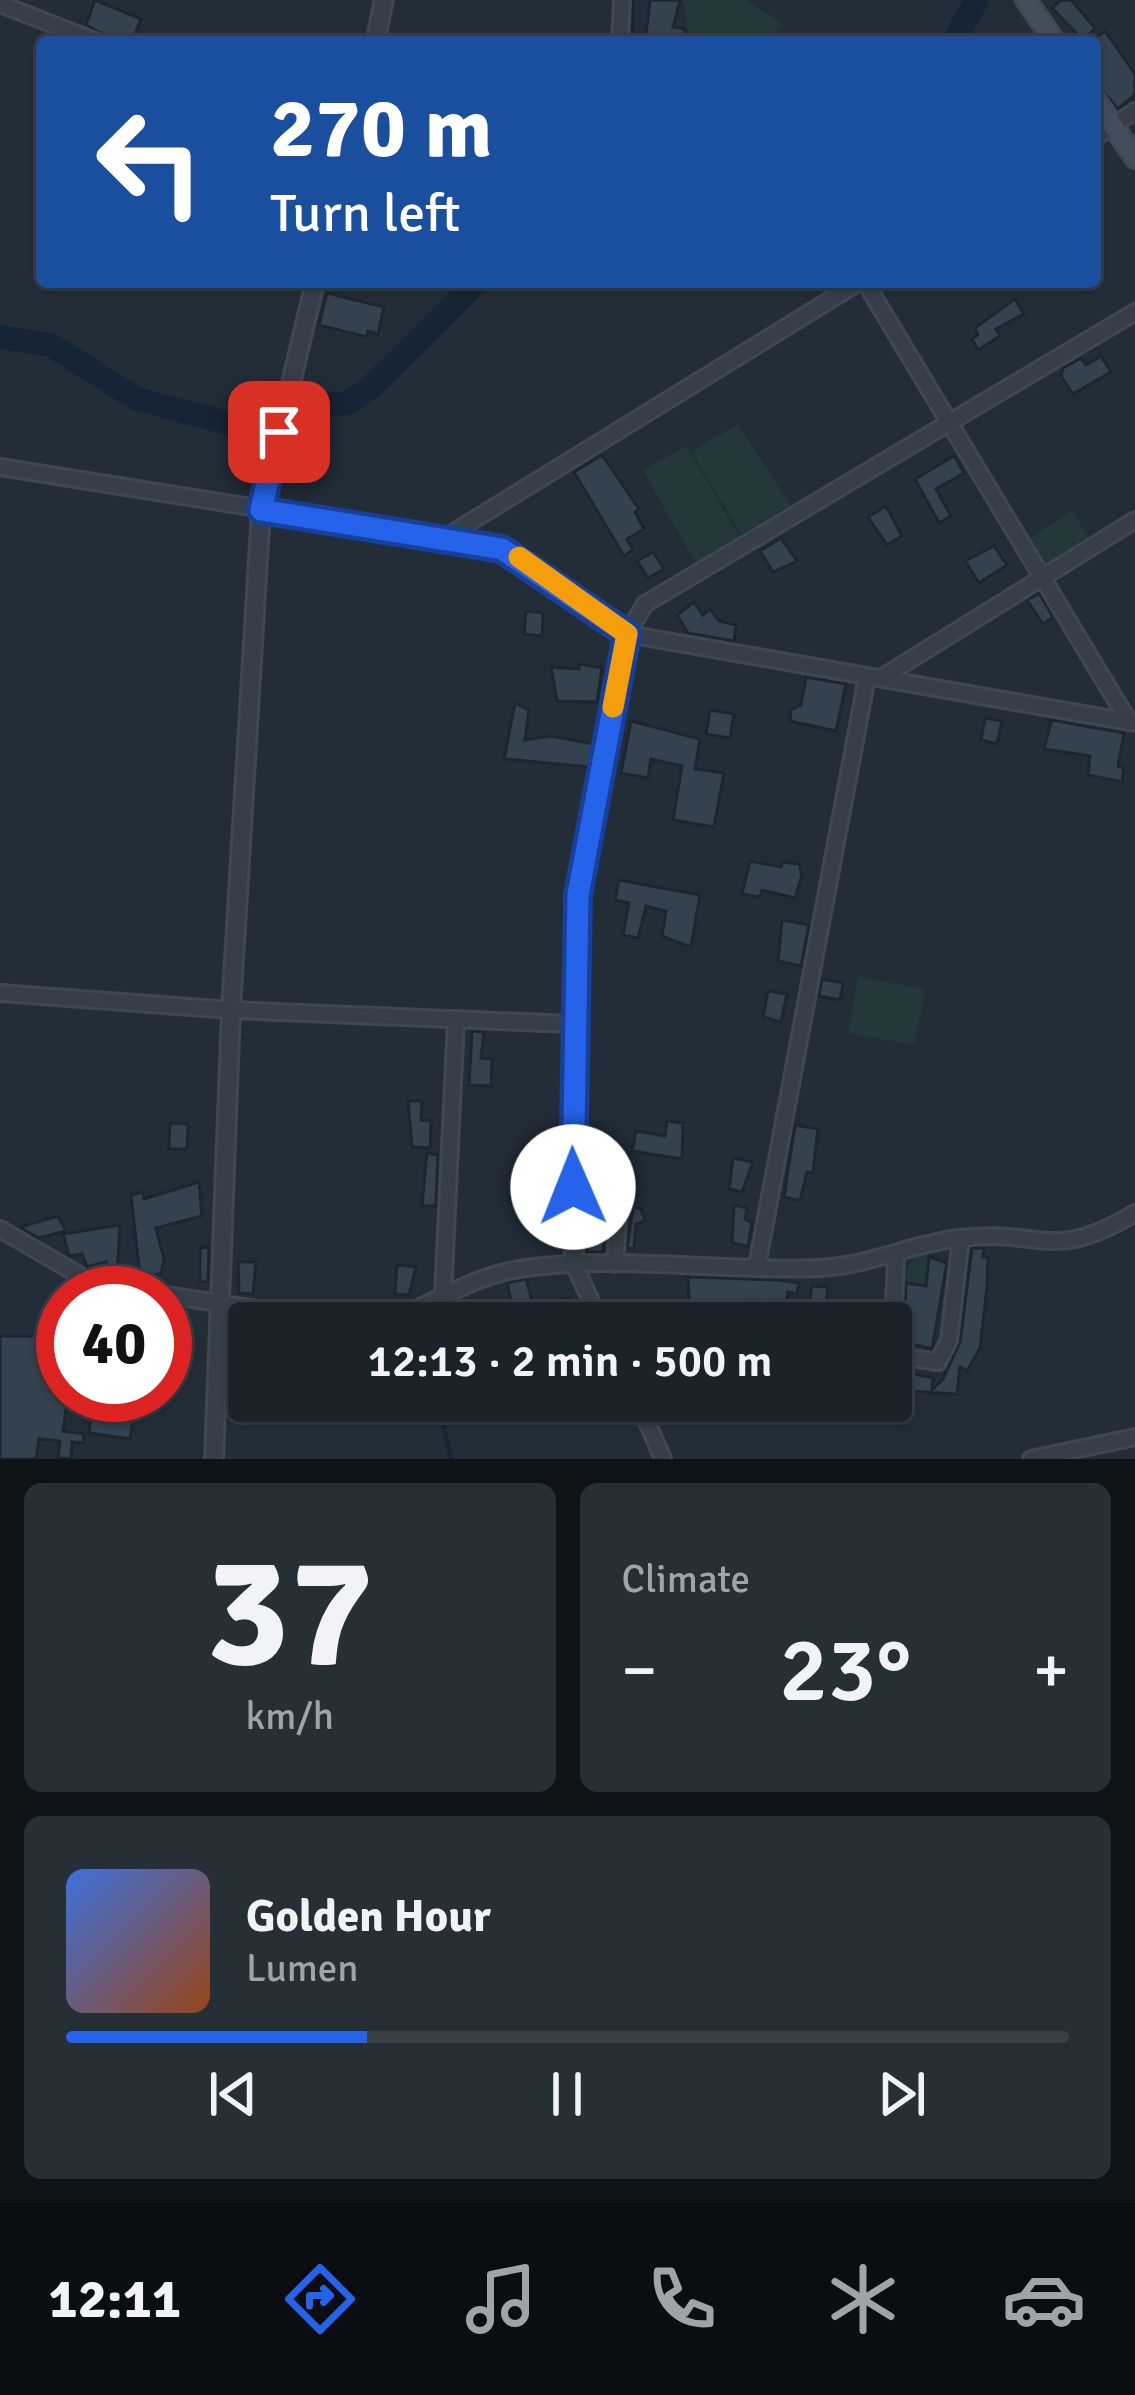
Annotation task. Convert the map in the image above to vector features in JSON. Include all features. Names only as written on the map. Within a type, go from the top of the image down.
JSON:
[{"type":"main road","points":[[1026,0],[1051,36]]},
{"type":"main road","points":[[1101,108],[1135,158]]},
{"type":"street","points":[[376,36],[384,0]]},
{"type":"street","points":[[620,36],[622,0]]},
{"type":"street","points":[[0,4],[83,36]]},
{"type":"street","points":[[1101,134],[1135,111]]},
{"type":"street","points":[[214,1459],[231,1010],[261,510],[313,288]]},
{"type":"street","points":[[446,537],[852,288]]},
{"type":"street","points":[[866,288],[1132,723]]},
{"type":"street","points":[[591,1302],[574,1264],[572,1024],[578,895],[627,634],[645,604],[1135,312]]},
{"type":"street","points":[[0,467],[446,537],[521,558],[627,634],[1132,723]]},
{"type":"street","points":[[757,1266],[874,677],[1135,520]]},
{"type":"street","points":[[0,993],[231,1010],[572,1024]]},
{"type":"street","points":[[443,1296],[456,1019]]},
{"type":"street","points":[[614,1264],[620,1188]]},
{"type":"street","points":[[429,1302],[496,1273],[574,1264],[835,1267],[961,1238],[1066,1244],[1098,1235],[1135,1213]]},
{"type":"street","points":[[0,1229],[64,1266]]},
{"type":"street","points":[[896,1255],[892,1355],[938,1362],[949,1340],[961,1238]]},
{"type":"street","points":[[192,1298],[228,1303]]},
{"type":"street","points":[[647,1422],[663,1459]]},
{"type":"street","points":[[1031,1459],[1135,1437]]},
{"type":"green space","points":[[683,0],[745,0],[784,24],[774,36],[690,36]]},
{"type":"green space","points":[[738,424],[790,505],[741,534],[692,452]]},
{"type":"green space","points":[[686,446],[739,536],[696,563],[643,471]]},
{"type":"green space","points":[[1072,511],[1091,541],[1047,569],[1040,567],[1026,540]]},
{"type":"green space","points":[[858,977],[925,989],[915,1045],[848,1033]]},
{"type":"green space","points":[[929,1253],[924,1285],[900,1281],[915,1256]]},
{"type":"building","points":[[95,0],[141,19],[134,36],[106,36],[86,25]]},
{"type":"building","points":[[650,0],[680,0],[673,27],[685,29],[684,36],[646,36]]},
{"type":"building","points":[[1061,0],[1071,0],[1095,28],[1079,36],[1052,8]]},
{"type":"building","points":[[1105,31],[1135,74],[1135,95],[1118,109],[1101,89],[1098,36]]},
{"type":"building","points":[[327,293],[384,307],[378,334],[368,331],[367,337],[319,325]]},
{"type":"building","points":[[1015,299],[1024,314],[996,329],[1000,336],[978,350],[972,339],[978,335],[975,328]]},
{"type":"building","points":[[1101,356],[1111,372],[1073,394],[1061,376],[1063,368],[1081,358],[1086,365]]},
{"type":"building","points":[[602,455],[639,509],[635,512],[644,529],[627,539],[633,550],[624,556],[574,472]]},
{"type":"building","points":[[954,456],[964,473],[936,489],[951,516],[939,523],[915,479]]},
{"type":"building","points":[[886,506],[902,536],[887,545],[868,517]]},
{"type":"building","points":[[781,538],[797,561],[773,572],[760,551]]},
{"type":"building","points":[[994,546],[1007,565],[979,583],[965,561]]},
{"type":"building","points":[[653,552],[664,569],[648,578],[637,561]]},
{"type":"building","points":[[1039,593],[1053,617],[1043,624],[1027,600]]},
{"type":"building","points":[[694,602],[703,615],[710,609],[719,621],[736,625],[734,641],[688,633],[677,615]]},
{"type":"building","points":[[526,611],[543,613],[542,636],[524,634]]},
{"type":"building","points":[[580,664],[602,668],[597,702],[557,701],[551,667],[579,669]]},
{"type":"building","points":[[806,677],[846,684],[836,731],[790,721],[791,710],[801,705]]},
{"type":"building","points":[[515,703],[529,710],[525,740],[551,736],[593,744],[590,767],[504,759]]},
{"type":"building","points":[[710,710],[734,714],[730,738],[706,734]]},
{"type":"building","points":[[985,718],[1002,721],[997,744],[981,740]]},
{"type":"building","points":[[1046,719],[1124,733],[1118,766],[1124,768],[1122,782],[1088,775],[1090,756],[1044,749],[1051,722]]},
{"type":"building","points":[[631,721],[700,739],[695,769],[724,773],[714,827],[673,820],[682,766],[651,759],[648,778],[621,773]]},
{"type":"building","points":[[750,861],[781,867],[782,862],[799,864],[802,875],[795,898],[762,890],[760,897],[742,894]]},
{"type":"building","points":[[619,880],[700,895],[691,947],[662,936],[666,911],[646,906],[638,938],[623,935],[629,903],[615,900]]},
{"type":"building","points":[[782,920],[809,925],[801,966],[778,961]]},
{"type":"building","points":[[822,979],[843,983],[840,1000],[819,996]]},
{"type":"building","points":[[768,991],[787,994],[781,1022],[763,1017]]},
{"type":"building","points":[[472,1031],[484,1032],[481,1058],[492,1059],[491,1086],[469,1085]]},
{"type":"building","points":[[408,1101],[422,1101],[421,1120],[431,1120],[430,1148],[412,1147]]},
{"type":"building","points":[[667,1121],[683,1123],[682,1159],[632,1151],[636,1131],[665,1136]]},
{"type":"building","points":[[170,1123],[188,1124],[187,1149],[169,1149]]},
{"type":"building","points":[[795,1125],[818,1129],[813,1173],[807,1172],[800,1201],[784,1197]]},
{"type":"building","points":[[427,1153],[438,1155],[436,1206],[422,1206]]},
{"type":"building","points":[[733,1158],[753,1162],[742,1192],[729,1189]]},
{"type":"building","points":[[586,1164],[619,1170],[609,1187],[603,1252],[587,1252]]},
{"type":"building","points":[[199,1182],[202,1216],[156,1228],[163,1266],[139,1266],[131,1195],[143,1192],[144,1199]]},
{"type":"building","points":[[734,1205],[747,1208],[745,1219],[752,1223],[748,1246],[732,1243]]},
{"type":"building","points":[[633,1207],[641,1209],[645,1221],[636,1224],[634,1248],[627,1248]]},
{"type":"building","points":[[58,1216],[66,1231],[38,1238],[20,1227]]},
{"type":"building","points":[[120,1225],[118,1266],[106,1262],[87,1266],[82,1254],[69,1256],[63,1234]]},
{"type":"building","points":[[209,1247],[208,1282],[200,1282],[200,1248]]},
{"type":"building","points":[[972,1248],[984,1248],[987,1287],[980,1348],[967,1371],[960,1367],[957,1394],[912,1391],[912,1374],[933,1378],[932,1390],[943,1379],[960,1342]]},
{"type":"building","points":[[929,1257],[947,1263],[932,1349],[912,1344],[912,1302],[905,1302],[906,1283],[926,1286]]},
{"type":"building","points":[[238,1262],[256,1262],[253,1294],[239,1293]]},
{"type":"building","points":[[397,1265],[416,1267],[409,1295],[395,1294]]},
{"type":"building","points":[[688,1277],[799,1283],[797,1294],[788,1292],[787,1300],[689,1301]]},
{"type":"building","points":[[526,1279],[533,1302],[511,1302],[507,1283]]},
{"type":"building","points":[[812,1286],[828,1287],[826,1302],[810,1302]]},
{"type":"building","points":[[0,1336],[36,1336],[36,1422],[64,1422],[63,1431],[84,1434],[83,1443],[72,1442],[71,1459],[58,1458],[60,1441],[39,1439],[36,1459],[0,1459]]},
{"type":"building","points":[[90,1422],[132,1422],[130,1439],[89,1433]]},
{"type":"waterway","points":[[632,0],[632,36]]},
{"type":"waterway","points":[[956,36],[977,0]]},
{"type":"waterway","points":[[0,337],[51,345],[137,399],[231,424],[260,412],[347,403],[369,389],[471,288]]},
{"type":"waterway","points":[[443,1422],[451,1459]]},
{"type":"slow traffic","points":[[519,557],[627,634],[613,707]]},
{"type":"route","points":[[279,432],[261,510],[502,549],[627,634],[578,895],[572,1024],[573,1187]]}]
